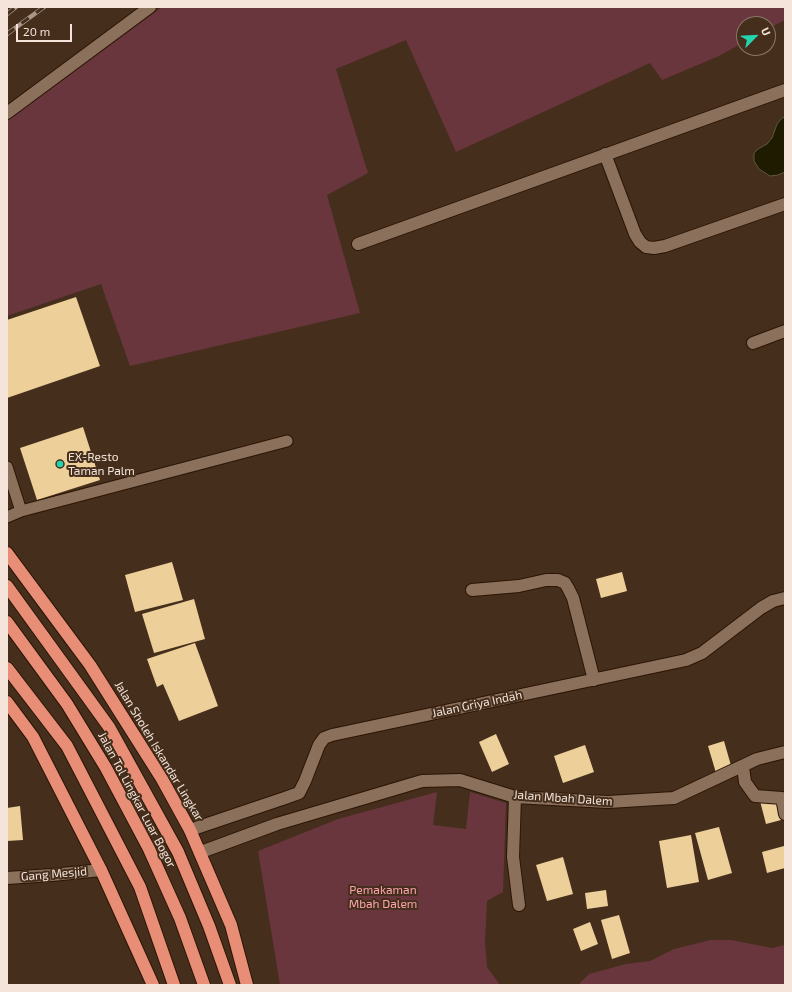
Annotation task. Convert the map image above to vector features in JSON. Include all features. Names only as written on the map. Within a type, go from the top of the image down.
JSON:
[{"type":"highway","name":"Jalan Sholeh Iskandar Lingkar","points":[[7,553],[90,665],[162,779],[190,830],[231,925],[247,985]]},
{"type":"highway","points":[[7,586],[109,727],[178,852],[209,926],[230,985]]},
{"type":"highway","name":"Jalan Tol Lingkar Luar Bogor","points":[[7,622],[67,704],[106,768],[149,849],[180,918],[204,985]]},
{"type":"highway","points":[[7,668],[44,722],[77,776],[121,861],[150,931],[169,985]]},
{"type":"highway","points":[[7,668],[67,746],[140,887],[174,985]]},
{"type":"highway","points":[[7,702],[33,737],[102,870],[153,985]]},
{"type":"street","points":[[7,113],[150,7]]},
{"type":"street","points":[[358,244],[785,90]]},
{"type":"street","points":[[605,154],[635,234],[640,242],[646,246],[654,248],[665,246],[785,204]]},
{"type":"street","points":[[753,343],[785,331]]},
{"type":"street","points":[[472,590],[519,586],[546,580],[558,580],[565,583],[573,598],[594,680]]},
{"type":"street","name":"Jalan Griya Indah","points":[[190,830],[299,793],[305,782],[319,745],[324,738],[332,735],[686,660],[702,653],[761,608],[773,601],[785,598]]},
{"type":"street","name":"Jalan Mbah Dalem","points":[[200,852],[277,824],[422,781],[460,780],[515,797],[608,802],[674,798],[764,757],[785,752]]},
{"type":"street","points":[[742,767],[746,782],[755,796],[782,798],[785,814]]},
{"type":"street","points":[[515,797],[513,857],[519,905]]},
{"type":"street","name":"Gang Mesjid","points":[[7,878],[102,870]]},
{"type":"lane","points":[[7,517],[21,511],[287,442]]},
{"type":"lane","points":[[7,466],[21,511]]},
{"type":"green space","points":[[162,7],[785,7],[785,20],[776,25],[776,16],[736,16],[736,46],[719,56],[662,80],[650,63],[456,152],[406,40],[336,69],[368,173],[327,195],[360,313],[130,366],[101,284],[7,316],[7,121]]},
{"type":"green space","name":"Pemakaman Mbah Dalem","points":[[437,792],[433,825],[466,829],[470,792],[506,803],[503,892],[487,901],[485,941],[487,967],[500,985],[280,985],[258,851],[338,819]]},
{"type":"green space","points":[[711,940],[731,940],[772,948],[785,945],[785,985],[578,985],[589,974],[626,964],[650,961],[674,949]]},
{"type":"shaded area","points":[[785,117],[785,172],[770,176],[759,169],[754,161],[754,153],[767,144],[772,138],[777,124],[782,118]]},
{"type":"building","points":[[76,297],[100,366],[7,398],[7,320]]},
{"type":"building","name":"EX-Resto Taman Palm","points":[[83,427],[100,480],[37,500],[20,448]]},
{"type":"building","points":[[172,562],[183,600],[135,612],[125,575]]},
{"type":"building","points":[[622,572],[627,591],[601,598],[596,579]]},
{"type":"building","points":[[194,599],[205,639],[154,653],[142,614]]},
{"type":"building","points":[[195,643],[218,706],[179,721],[163,684],[157,687],[147,659]]},
{"type":"building","points":[[496,734],[509,764],[492,772],[479,742]]},
{"type":"building","points":[[724,741],[732,769],[716,773],[708,746]]},
{"type":"building","points":[[585,745],[594,772],[563,783],[554,756]]},
{"type":"building","points":[[775,797],[781,820],[766,824],[760,801]]},
{"type":"building","points":[[20,806],[23,840],[7,841],[7,808]]},
{"type":"building","points":[[719,827],[732,873],[708,880],[695,833]]},
{"type":"building","points":[[691,835],[699,882],[667,888],[659,841]]},
{"type":"building","points":[[784,846],[785,868],[767,873],[762,852]]},
{"type":"building","points":[[563,857],[573,894],[547,901],[536,865]]},
{"type":"building","points":[[606,890],[608,906],[587,909],[585,893]]},
{"type":"building","points":[[619,915],[630,953],[612,959],[601,920]]},
{"type":"building","points":[[590,922],[598,944],[581,951],[573,929]]},
{"type":"railway","points":[[7,14],[16,7]]},
{"type":"railway","points":[[7,34],[44,7]]},
{"type":"place","name":"EX-Resto Taman Palm","points":[[60,464]]}]
